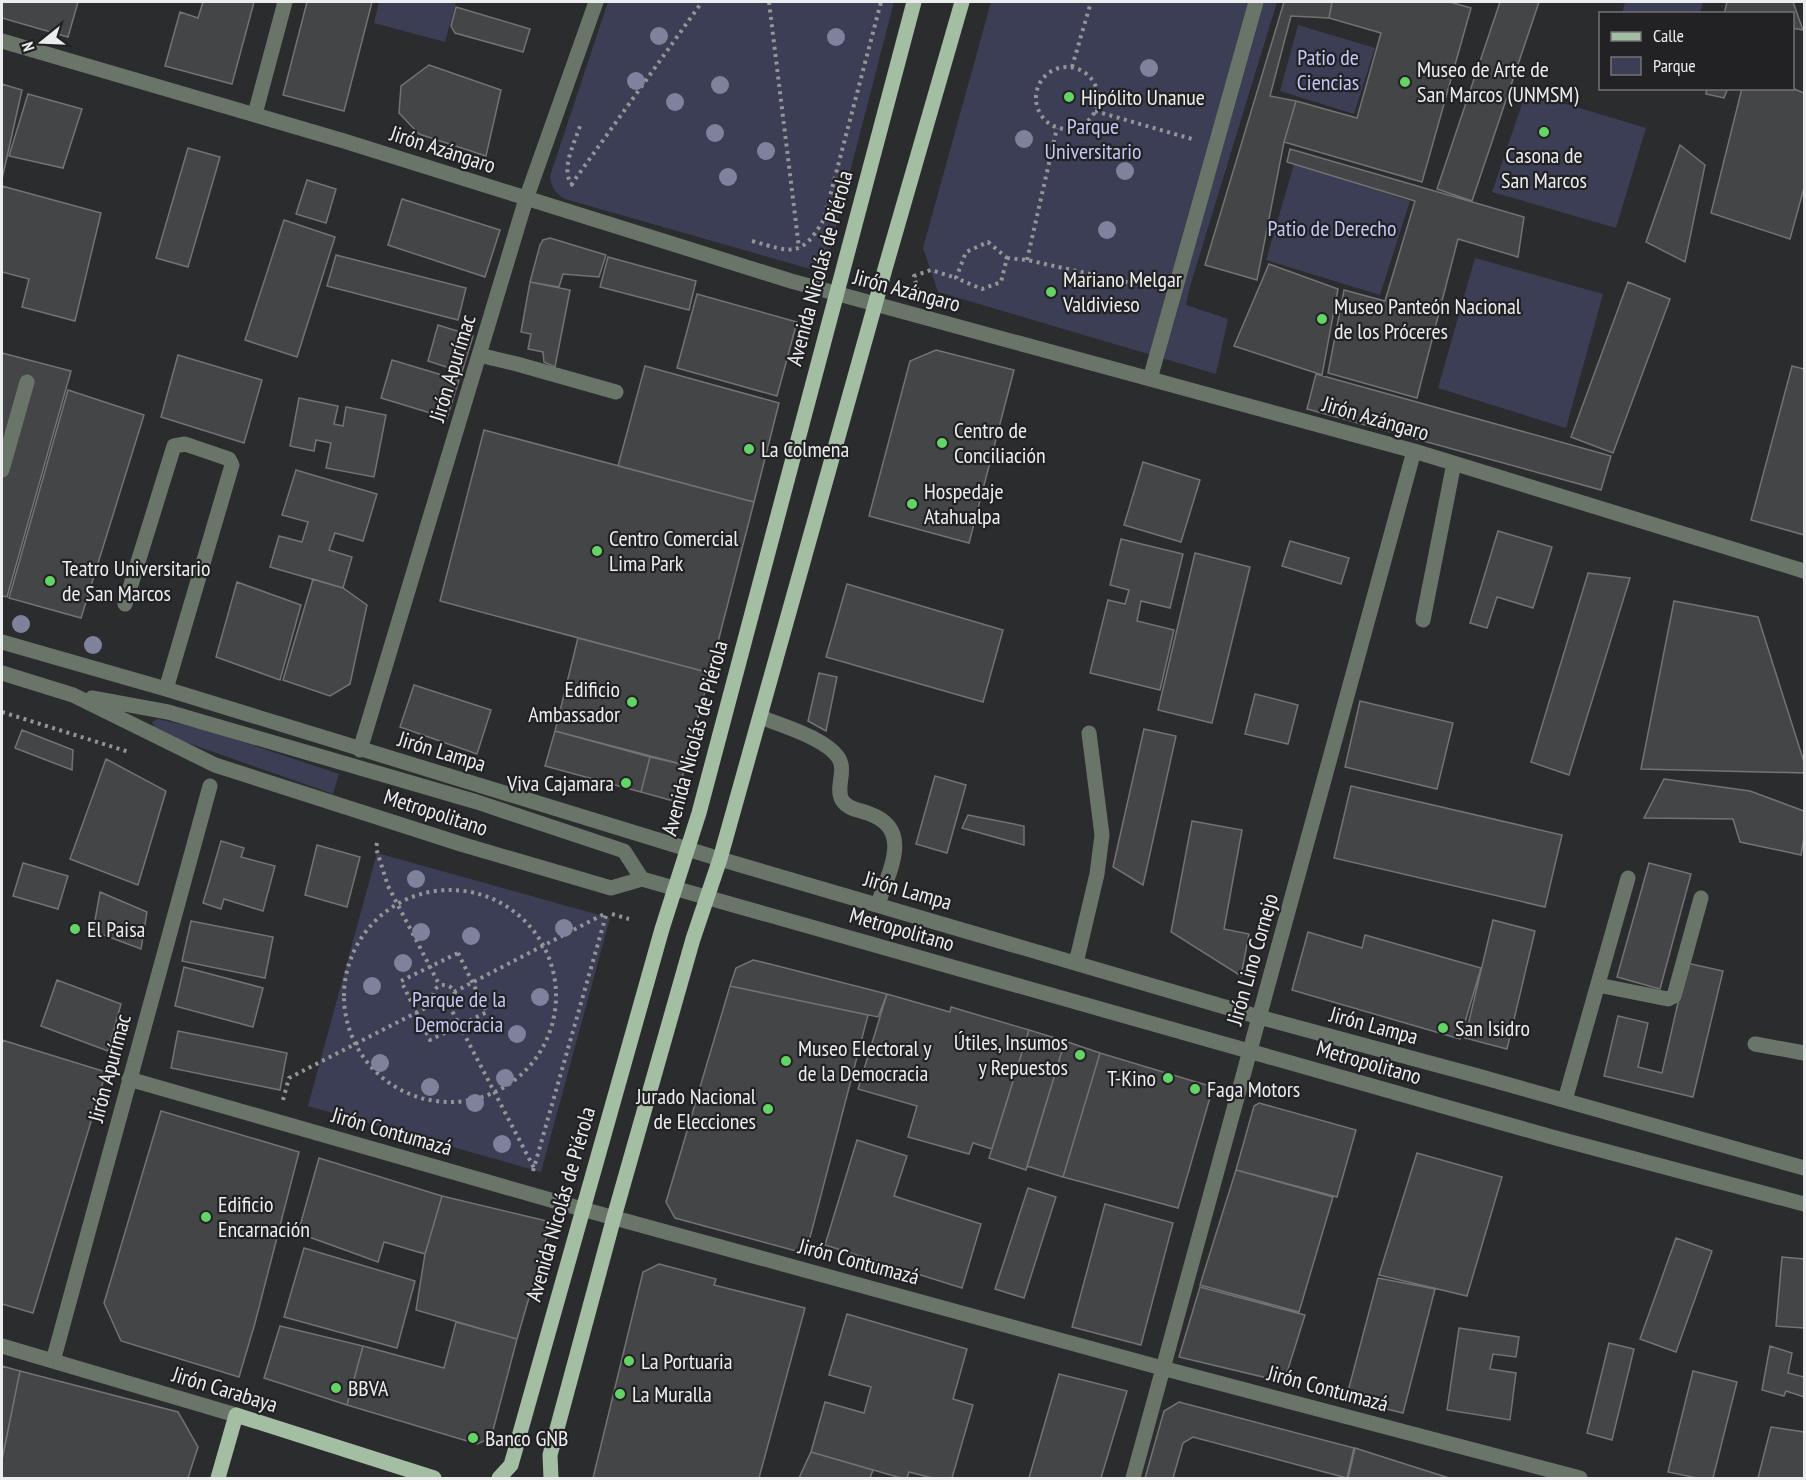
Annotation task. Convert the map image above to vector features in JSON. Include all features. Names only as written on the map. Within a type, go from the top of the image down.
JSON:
[{"type":"main road","name":"Avenida Nicolás de Piérola","points":[[499,1479],[511,1465],[582,1209],[699,813],[914,2]]},
{"type":"main road","points":[[551,1479],[550,1455],[614,1217],[720,859],[875,305],[963,2]]},
{"type":"main road","points":[[218,1479],[236,1415]]},
{"type":"main road","name":"Jirón Carabaya","points":[[236,1415],[434,1479]]},
{"type":"street","points":[[255,114],[285,2]]},
{"type":"street","name":"Jirón Apurímac","points":[[360,750],[526,200],[596,2]]},
{"type":"street","points":[[1150,379],[1256,2]]},
{"type":"street","name":"Jirón Azángaro","points":[[2,41],[255,114],[526,200],[875,305],[1414,451],[1804,571]]},
{"type":"street","points":[[479,355],[616,392]]},
{"type":"street","points":[[2,470],[27,382]]},
{"type":"street","points":[[124,603],[174,446],[185,444],[229,459],[232,465],[166,689]]},
{"type":"street","name":"Jirón Lino Cornejo","points":[[1132,1479],[1414,451]]},
{"type":"street","points":[[1423,620],[1454,464]]},
{"type":"street","name":"Jirón Lampa","points":[[2,642],[166,689],[720,859],[1259,1017],[1804,1168]]},
{"type":"street","name":"Metropolitano","points":[[2,673],[73,695],[215,765],[464,845],[611,888],[642,879],[1552,1137],[1804,1204]]},
{"type":"street","points":[[73,695],[168,712],[477,802],[624,851],[642,879]]},
{"type":"street","points":[[760,717],[811,738],[831,750],[838,757],[842,766],[840,791],[842,800],[850,808],[874,815],[886,823],[894,833],[896,840],[891,864],[878,904]]},
{"type":"street","points":[[1076,963],[1097,874],[1102,835],[1089,733]]},
{"type":"street","name":"Jirón Apurímac","points":[[53,1361],[210,786]]},
{"type":"street","points":[[1565,1100],[1628,878]]},
{"type":"street","points":[[1598,985],[1668,999],[1674,996],[1701,898]]},
{"type":"street","points":[[1755,1044],[1804,1053]]},
{"type":"street","name":"Jirón Contumazá","points":[[129,1078],[582,1209],[1162,1368],[1580,1479]]},
{"type":"street","name":"Jirón Carabaya","points":[[2,1346],[236,1415]]},
{"type":"path","points":[[571,185],[702,2]]},
{"type":"path","points":[[769,2],[799,249]]},
{"type":"path","points":[[743,238],[787,251],[799,249],[813,238],[824,219],[881,2]]},
{"type":"path","points":[[1072,67],[1091,2]]},
{"type":"path","points":[[1063,67],[1072,67],[1081,70],[1094,83],[1098,102],[1090,119],[1075,128],[1066,130],[1048,124],[1038,109],[1037,90],[1046,75],[1063,67]]},
{"type":"path","points":[[1095,111],[1216,145]]},
{"type":"path","points":[[576,188],[568,180],[567,168],[581,124]]},
{"type":"path","points":[[1027,260],[1057,128]]},
{"type":"path","points":[[956,278],[966,252],[988,242],[1007,258],[1027,260],[1174,293]]},
{"type":"path","points":[[919,296],[914,276],[931,270],[982,289],[1000,282],[1007,258]]},
{"type":"path","points":[[384,818],[376,848],[388,886],[440,986]]},
{"type":"path","points":[[433,890],[467,890],[500,901],[527,922],[543,946],[547,950],[556,985],[554,1021],[540,1054],[515,1081],[494,1093],[484,1098],[448,1103],[412,1096],[381,1077],[358,1050],[345,1017],[344,983],[353,950],[373,921],[397,903],[433,890]]},
{"type":"path","points":[[527,1193],[607,912]]},
{"type":"path","points":[[454,992],[607,912],[629,919]]},
{"type":"path","points":[[458,953],[487,1012],[430,1040],[401,981],[430,967],[458,953]]},
{"type":"path","points":[[440,986],[447,986],[454,992],[454,1001],[443,1007],[435,1003],[433,995],[440,986]]},
{"type":"path","points":[[277,1121],[289,1078],[435,1003]]},
{"type":"path","points":[[449,1005],[534,1169]]},
{"type":"green space","points":[[379,2],[456,2],[445,42],[374,23]]},
{"type":"green space","points":[[608,2],[894,2],[827,261],[819,268],[810,269],[565,199],[556,192],[550,176]]},
{"type":"green space","name":"Parque Universitario","points":[[991,2],[1277,2],[1186,305],[1228,319],[1216,374],[938,292],[923,248]]},
{"type":"green space","points":[[1625,2],[1703,2],[1700,12],[1622,12]]},
{"type":"green space","name":"Patio de Ciencias","points":[[1298,25],[1375,48],[1354,114],[1280,91]]},
{"type":"green space","points":[[1526,92],[1646,128],[1616,228],[1492,192]]},
{"type":"green space","name":"Patio de Derecho","points":[[1294,164],[1410,201],[1380,295],[1266,260]]},
{"type":"green space","points":[[1475,258],[1603,294],[1566,428],[1438,388]]},
{"type":"green space","points":[[158,719],[207,730],[339,774],[333,794],[171,737],[155,729],[152,722]]},
{"type":"green space","name":"Parque de la Democracia","points":[[377,853],[610,918],[541,1172],[308,1106]]},
{"type":"building","points":[[2,2],[78,2],[68,37],[2,18]]},
{"type":"building","points":[[203,2],[254,2],[232,84],[165,66],[180,12],[198,18]]},
{"type":"building","points":[[307,2],[372,2],[344,111],[283,95]]},
{"type":"building","points":[[1284,2],[1332,2],[1329,18],[1291,16],[1270,96],[1296,101],[1284,142],[1257,280],[1205,265]]},
{"type":"building","points":[[1332,2],[1450,2],[1471,8],[1422,182],[1284,142],[1296,101],[1357,118],[1381,33],[1329,18]]},
{"type":"building","points":[[1500,2],[1539,2],[1472,201],[1437,189]]},
{"type":"building","points":[[1727,2],[1793,2],[1803,30],[1794,28],[1794,12],[1724,12]]},
{"type":"building","points":[[456,7],[530,29],[523,52],[455,33],[451,26]]},
{"type":"building","points":[[429,65],[501,90],[486,156],[419,134],[399,113],[401,86]]},
{"type":"building","points":[[2,84],[22,90],[2,179]]},
{"type":"building","points":[[1794,89],[1804,93],[1804,188],[1790,239],[1711,213],[1742,90]]},
{"type":"building","points":[[1707,90],[1727,90],[1724,98],[1706,94]]},
{"type":"building","points":[[28,94],[82,109],[63,168],[9,156]]},
{"type":"building","points":[[1680,145],[1705,165],[1685,262],[1646,242]]},
{"type":"building","points":[[188,148],[220,157],[188,267],[156,258]]},
{"type":"building","points":[[1290,149],[1524,217],[1518,257],[1458,239],[1417,398],[1328,373],[1344,290],[1385,301],[1415,201],[1287,162]]},
{"type":"building","points":[[307,180],[336,189],[326,223],[296,214]]},
{"type":"building","points":[[2,186],[101,213],[75,321],[22,307],[29,279],[2,272]]},
{"type":"building","points":[[402,199],[500,230],[485,277],[388,245]]},
{"type":"building","points":[[284,220],[335,237],[297,357],[245,340]]},
{"type":"building","points":[[550,238],[606,255],[599,277],[563,274],[559,287],[530,282],[540,245],[543,240]]},
{"type":"building","points":[[336,255],[466,288],[458,320],[327,286]]},
{"type":"building","points":[[608,257],[696,281],[689,310],[600,287]]},
{"type":"building","points":[[1269,264],[1338,289],[1322,375],[1234,346]]},
{"type":"building","points":[[530,282],[570,290],[555,367],[544,362],[543,352],[528,349],[531,334],[521,332]]},
{"type":"building","points":[[1628,282],[1670,299],[1613,453],[1571,437]]},
{"type":"building","points":[[697,294],[797,322],[777,396],[677,368]]},
{"type":"building","points":[[438,325],[473,336],[462,372],[428,361]]},
{"type":"building","name":"Centro de Conciliación","points":[[936,350],[1014,370],[969,543],[869,516],[910,361]]},
{"type":"building","points":[[2,353],[71,371],[7,597],[2,596]]},
{"type":"building","points":[[178,355],[262,380],[244,443],[161,417]]},
{"type":"building","points":[[392,360],[459,380],[447,418],[381,398]]},
{"type":"building","name":"La Colmena","points":[[645,366],[779,403],[754,502],[618,466]]},
{"type":"building","points":[[1792,366],[1804,369],[1804,535],[1751,520]]},
{"type":"building","points":[[1316,374],[1611,456],[1601,490],[1307,409]]},
{"type":"building","points":[[68,390],[144,415],[81,618],[9,598]]},
{"type":"building","points":[[299,398],[338,406],[334,424],[343,426],[346,407],[386,415],[374,477],[326,468],[331,443],[316,440],[314,451],[290,446]]},
{"type":"building","name":"Centro Comercial Lima Park","points":[[484,430],[754,502],[710,673],[440,601]]},
{"type":"building","points":[[1143,462],[1200,480],[1181,542],[1124,525]]},
{"type":"building","points":[[296,470],[377,494],[363,541],[335,533],[329,550],[352,557],[343,588],[270,567],[279,536],[302,542],[308,522],[282,515]]},
{"type":"building","points":[[1498,531],[1552,547],[1533,608],[1497,597],[1487,628],[1470,623]]},
{"type":"building","points":[[1121,539],[1183,554],[1170,608],[1141,601],[1137,621],[1174,630],[1160,690],[1090,673],[1108,600],[1125,604],[1129,590],[1110,585]]},
{"type":"building","points":[[1290,541],[1349,558],[1341,584],[1282,566]]},
{"type":"building","points":[[1195,553],[1250,567],[1212,723],[1158,710]]},
{"type":"building","points":[[1588,573],[1630,578],[1569,775],[1531,762]]},
{"type":"building","points":[[313,579],[343,588],[367,605],[350,684],[330,696],[283,680]]},
{"type":"building","points":[[237,582],[301,605],[280,680],[216,657]]},
{"type":"building","points":[[847,584],[1003,630],[983,702],[826,657]]},
{"type":"building","points":[[1674,601],[1758,617],[1804,762],[1804,773],[1641,769]]},
{"type":"building","name":"Edificio Ambassador","points":[[578,638],[710,673],[685,765],[555,731]]},
{"type":"building","points":[[819,673],[837,677],[826,731],[808,721]]},
{"type":"building","points":[[414,685],[491,710],[477,754],[400,727]]},
{"type":"building","points":[[1255,694],[1298,705],[1288,744],[1245,734]]},
{"type":"building","points":[[1360,701],[1453,723],[1437,789],[1345,767]]},
{"type":"building","points":[[1144,729],[1176,736],[1143,885],[1113,867]]},
{"type":"building","points":[[22,730],[73,750],[72,770],[15,748]]},
{"type":"building","points":[[555,731],[650,757],[641,792],[545,766]]},
{"type":"building","points":[[650,757],[685,765],[677,802],[641,792]]},
{"type":"building","points":[[106,759],[166,791],[138,885],[70,859]]},
{"type":"building","points":[[935,776],[966,785],[947,853],[916,844]]},
{"type":"building","points":[[1664,779],[1750,791],[1804,811],[1801,855],[1740,842],[1733,819],[1644,818]]},
{"type":"building","points":[[1351,786],[1562,835],[1545,907],[1334,858]]},
{"type":"building","points":[[968,815],[1024,826],[1024,845],[962,828]]},
{"type":"building","points":[[1192,821],[1242,830],[1224,929],[1249,934],[1241,976],[1171,932]]},
{"type":"building","points":[[221,841],[244,848],[241,857],[275,866],[263,911],[224,899],[221,909],[203,903]]},
{"type":"building","points":[[317,845],[360,857],[347,907],[305,895]]},
{"type":"building","points":[[23,863],[68,876],[58,909],[13,896]]},
{"type":"building","points":[[1649,863],[1691,874],[1660,989],[1617,977]]},
{"type":"building","points":[[100,892],[147,912],[141,949],[93,931]]},
{"type":"building","points":[[1493,920],[1535,931],[1507,1049],[1465,1038]]},
{"type":"building","points":[[191,921],[273,937],[265,978],[182,961]]},
{"type":"building","points":[[1308,932],[1362,948],[1365,935],[1481,968],[1460,1039],[1292,990]]},
{"type":"building","points":[[753,960],[887,994],[878,1017],[730,986],[736,968]]},
{"type":"building","points":[[1687,963],[1723,971],[1693,1097],[1604,1076],[1618,1016],[1648,1023],[1638,1067],[1662,1073]]},
{"type":"building","points":[[184,967],[263,988],[253,1027],[175,1006]]},
{"type":"building","points":[[57,980],[121,1004],[108,1051],[41,1026]]},
{"type":"building","name":"Jurado Nacional de Elecciones","points":[[730,986],[868,1015],[807,1249],[800,1252],[675,1218],[666,1202]]},
{"type":"building","points":[[887,994],[950,1012],[951,1007],[1029,1030],[992,1149],[973,1143],[969,1154],[908,1137],[917,1106],[858,1089]]},
{"type":"building","points":[[1029,1030],[1065,1041],[1026,1170],[989,1158]]},
{"type":"building","points":[[178,1031],[287,1053],[280,1090],[171,1068]]},
{"type":"building","points":[[2,1040],[106,1072],[33,1313],[2,1304]]},
{"type":"building","points":[[1065,1041],[1100,1053],[1063,1177],[1027,1166]]},
{"type":"building","points":[[1100,1053],[1213,1087],[1178,1208],[1063,1177]]},
{"type":"building","points":[[1259,1103],[1356,1130],[1337,1197],[1236,1170],[1254,1106]]},
{"type":"building","name":"Edificio Encarnación","points":[[161,1111],[299,1152],[239,1377],[121,1341],[104,1303]]},
{"type":"building","points":[[857,1140],[907,1156],[894,1196],[981,1224],[962,1288],[825,1245]]},
{"type":"building","points":[[1417,1153],[1502,1177],[1467,1296],[1379,1275]]},
{"type":"building","points":[[319,1158],[442,1196],[425,1254],[384,1242],[378,1262],[298,1233]]},
{"type":"building","points":[[1236,1170],[1333,1197],[1299,1312],[1200,1285]]},
{"type":"building","points":[[1028,1188],[1056,1197],[1024,1298],[995,1289]]},
{"type":"building","points":[[442,1196],[551,1222],[517,1339],[416,1310],[425,1254]]},
{"type":"building","points":[[1105,1204],[1173,1223],[1141,1345],[1072,1327]]},
{"type":"building","points":[[1676,1238],[1712,1251],[1676,1352],[1640,1339]]},
{"type":"building","points":[[304,1248],[415,1281],[397,1348],[284,1317]]},
{"type":"building","points":[[1782,1257],[1804,1259],[1804,1328],[1776,1326]]},
{"type":"building","points":[[659,1264],[716,1279],[714,1285],[805,1308],[759,1478],[593,1478],[643,1272]]},
{"type":"building","points":[[1378,1278],[1435,1289],[1403,1413],[1346,1399]]},
{"type":"building","points":[[1200,1287],[1305,1315],[1284,1382],[1179,1357]]},
{"type":"building","points":[[847,1314],[967,1349],[953,1399],[973,1405],[952,1478],[932,1478],[909,1472],[907,1478],[901,1478],[811,1452],[825,1402],[864,1413],[871,1387],[829,1375]]},
{"type":"building","points":[[456,1322],[517,1339],[491,1438],[477,1444],[347,1405],[363,1346],[444,1368]]},
{"type":"building","points":[[280,1326],[363,1346],[347,1405],[264,1378]]},
{"type":"building","points":[[1459,1328],[1519,1337],[1516,1357],[1493,1354],[1490,1369],[1516,1373],[1510,1420],[1447,1410]]},
{"type":"building","points":[[1609,1343],[1634,1349],[1612,1440],[1587,1433]]},
{"type":"building","points":[[1770,1346],[1792,1353],[1788,1373],[1804,1377],[1804,1397],[1786,1391],[1784,1396],[1762,1390]]},
{"type":"building","points":[[2,1366],[20,1371],[2,1460]]},
{"type":"building","points":[[20,1371],[178,1412],[198,1447],[188,1478],[2,1478],[2,1460]]},
{"type":"building","points":[[1693,1371],[1737,1382],[1713,1478],[1697,1478],[1668,1472]]},
{"type":"building","points":[[1059,1374],[1127,1391],[1101,1478],[1029,1478]]},
{"type":"building","points":[[1179,1402],[1354,1448],[1347,1478],[1193,1437],[1183,1443],[1173,1478],[1145,1478],[1164,1411]]},
{"type":"building","points":[[1771,1427],[1804,1432],[1804,1478],[1758,1478]]},
{"type":"building","points":[[1355,1448],[1449,1478],[1348,1478]]},
{"type":"building","points":[[811,1452],[873,1470],[870,1478],[799,1478]]},
{"type":"place","name":"Museo de Arte de San Marcos (UNMSM)","points":[[1405,82]]},
{"type":"place","name":"Hipólito Unanue","points":[[1069,97]]},
{"type":"place","name":"Casona de San Marcos","points":[[1544,132]]},
{"type":"place","name":"Mariano Melgar Valdivieso","points":[[1051,292]]},
{"type":"place","name":"Museo Panteón Nacional de los Próceres","points":[[1322,319]]},
{"type":"place","name":"Centro de Conciliación","points":[[942,443]]},
{"type":"place","name":"La Colmena","points":[[749,449]]},
{"type":"place","name":"Hospedaje Atahualpa","points":[[912,504]]},
{"type":"place","name":"Centro Comercial Lima Park","points":[[597,551]]},
{"type":"place","name":"Teatro Universitario de San Marcos","points":[[50,581]]},
{"type":"place","name":"Edificio Ambassador","points":[[632,702]]},
{"type":"place","name":"Viva Cajamara","points":[[626,783]]},
{"type":"place","name":"El Paisa","points":[[75,929]]},
{"type":"place","name":"San Isidro","points":[[1443,1028]]},
{"type":"place","name":"Útiles, Insumos y Repuestos","points":[[1080,1055]]},
{"type":"place","name":"Museo Electoral y de la Democracia","points":[[786,1061]]},
{"type":"place","name":"T-Kino","points":[[1168,1078]]},
{"type":"place","name":"Faga Motors","points":[[1195,1089]]},
{"type":"place","name":"Jurado Nacional de Elecciones","points":[[768,1109]]},
{"type":"place","name":"Edificio Encarnación","points":[[206,1217]]},
{"type":"place","name":"La Portuaria","points":[[629,1361]]},
{"type":"place","name":"BBVA","points":[[336,1388]]},
{"type":"place","name":"La Muralla","points":[[620,1394]]},
{"type":"place","name":"Banco GNB","points":[[473,1438]]}]
